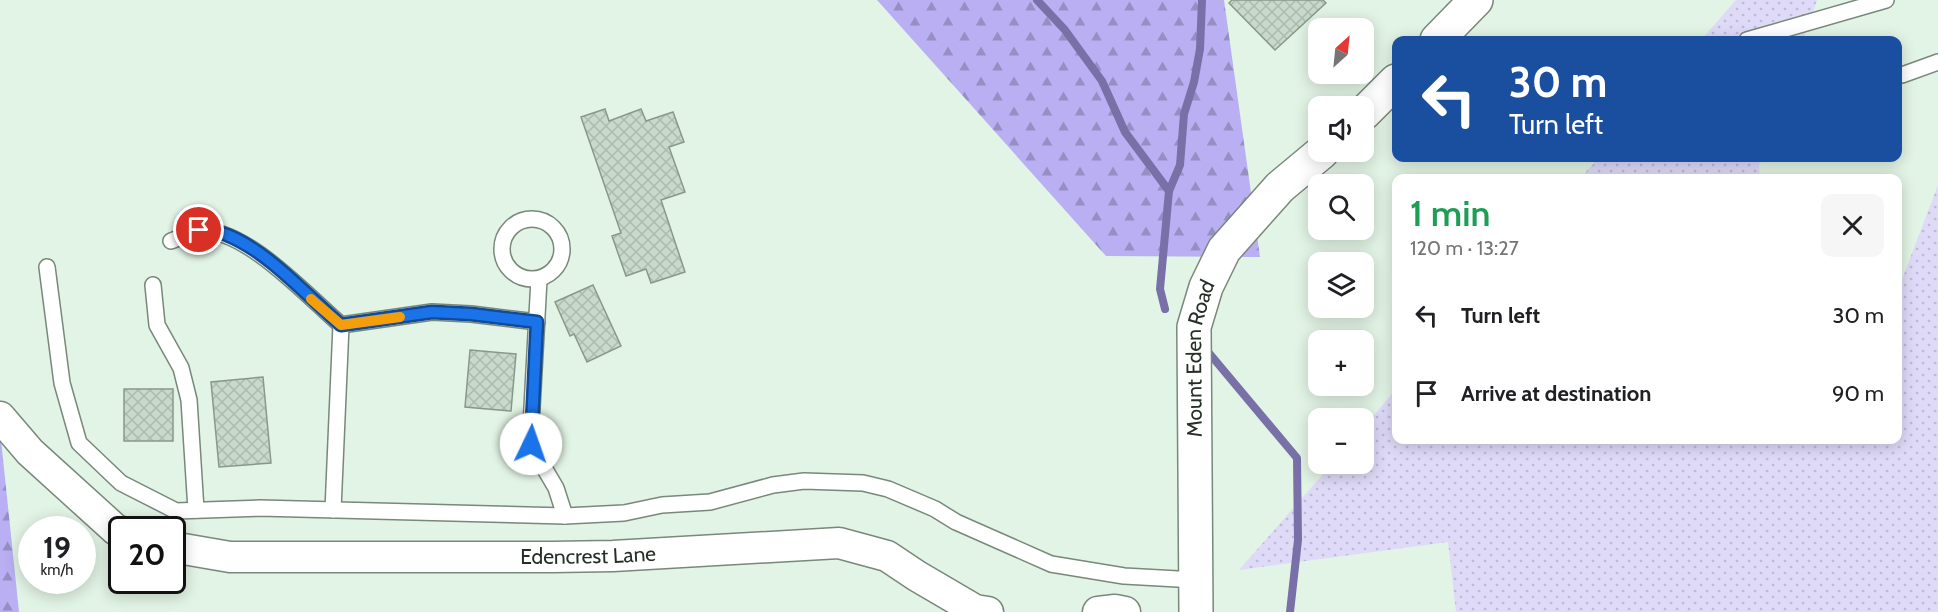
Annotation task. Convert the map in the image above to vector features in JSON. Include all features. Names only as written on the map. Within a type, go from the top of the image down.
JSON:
[{"type":"street","points":[[1444,36],[1476,0]]},
{"type":"street","points":[[1374,103],[1392,85]]},
{"type":"street","name":"Mount Eden Road","points":[[1196,596],[1194,327],[1203,297],[1224,250],[1280,187],[1310,162]]},
{"type":"street","points":[[0,417],[30,452],[108,523]]},
{"type":"street","name":"Edencrest Lane","points":[[186,549],[230,557],[554,557],[613,556],[838,543],[887,556],[975,610],[988,612]]},
{"type":"street","points":[[1098,612],[1115,610],[1125,612]]},
{"type":"lane","points":[[1761,36],[1886,0]]},
{"type":"lane","points":[[1902,75],[1938,62]]},
{"type":"lane","points":[[538,219],[548,223],[556,229],[561,239],[563,249],[561,259],[556,268],[539,279],[529,280],[519,277],[505,263],[502,244],[511,226],[519,221],[538,219]]},
{"type":"lane","points":[[171,241],[199,230],[225,234],[246,245],[279,270],[341,325],[432,312],[537,322]]},
{"type":"lane","points":[[47,267],[62,383],[79,443],[121,483],[176,511],[260,508],[565,516],[624,513],[662,506],[710,502],[774,485],[804,482],[863,483],[888,489],[935,509],[956,522],[1051,564],[1124,576],[1196,596]]},
{"type":"lane","points":[[539,279],[531,444],[556,488],[565,516]]},
{"type":"lane","points":[[153,285],[158,325],[181,368],[189,400],[196,510]]},
{"type":"lane","points":[[333,510],[341,325]]},
{"type":"shaded area","points":[[1736,0],[1817,0],[1804,36],[1704,36]]},
{"type":"shaded area","points":[[1595,162],[1760,162],[1760,174],[1584,174]]},
{"type":"shaded area","points":[[1938,185],[1938,612],[1456,612],[1448,542],[1239,570],[1323,474],[1374,474],[1374,415],[1392,394],[1392,444],[1902,444],[1902,280]]},
{"type":"green space","points":[[877,0],[1224,0],[1260,257],[1106,256]]},
{"type":"green space","points":[[0,430],[19,612],[0,612]]},
{"type":"building","points":[[1232,0],[1323,0],[1326,3],[1275,50],[1229,3]]},
{"type":"building","points":[[605,109],[609,121],[641,109],[646,121],[673,112],[684,142],[669,147],[685,192],[661,200],[685,272],[651,283],[646,269],[626,276],[612,236],[621,233],[581,117]]},
{"type":"building","points":[[593,285],[621,346],[587,362],[574,334],[570,336],[555,302]]},
{"type":"building","points":[[470,350],[516,354],[511,411],[465,407]]},
{"type":"building","points":[[263,377],[271,463],[219,467],[211,382]]},
{"type":"building","points":[[124,389],[173,389],[173,441],[124,441]]},
{"type":"waterway","points":[[1037,0],[1065,30],[1102,81],[1125,132],[1169,191]]},
{"type":"waterway","points":[[1165,309],[1160,289],[1169,191],[1180,165],[1184,114],[1194,82],[1200,49],[1202,0]]},
{"type":"waterway","points":[[1209,353],[1297,458],[1298,540],[1290,612]]},
{"type":"slow traffic","points":[[311,299],[341,325],[400,317]]},
{"type":"route","points":[[199,230],[225,234],[246,245],[279,270],[341,325],[432,312],[537,322],[531,444]]}]
